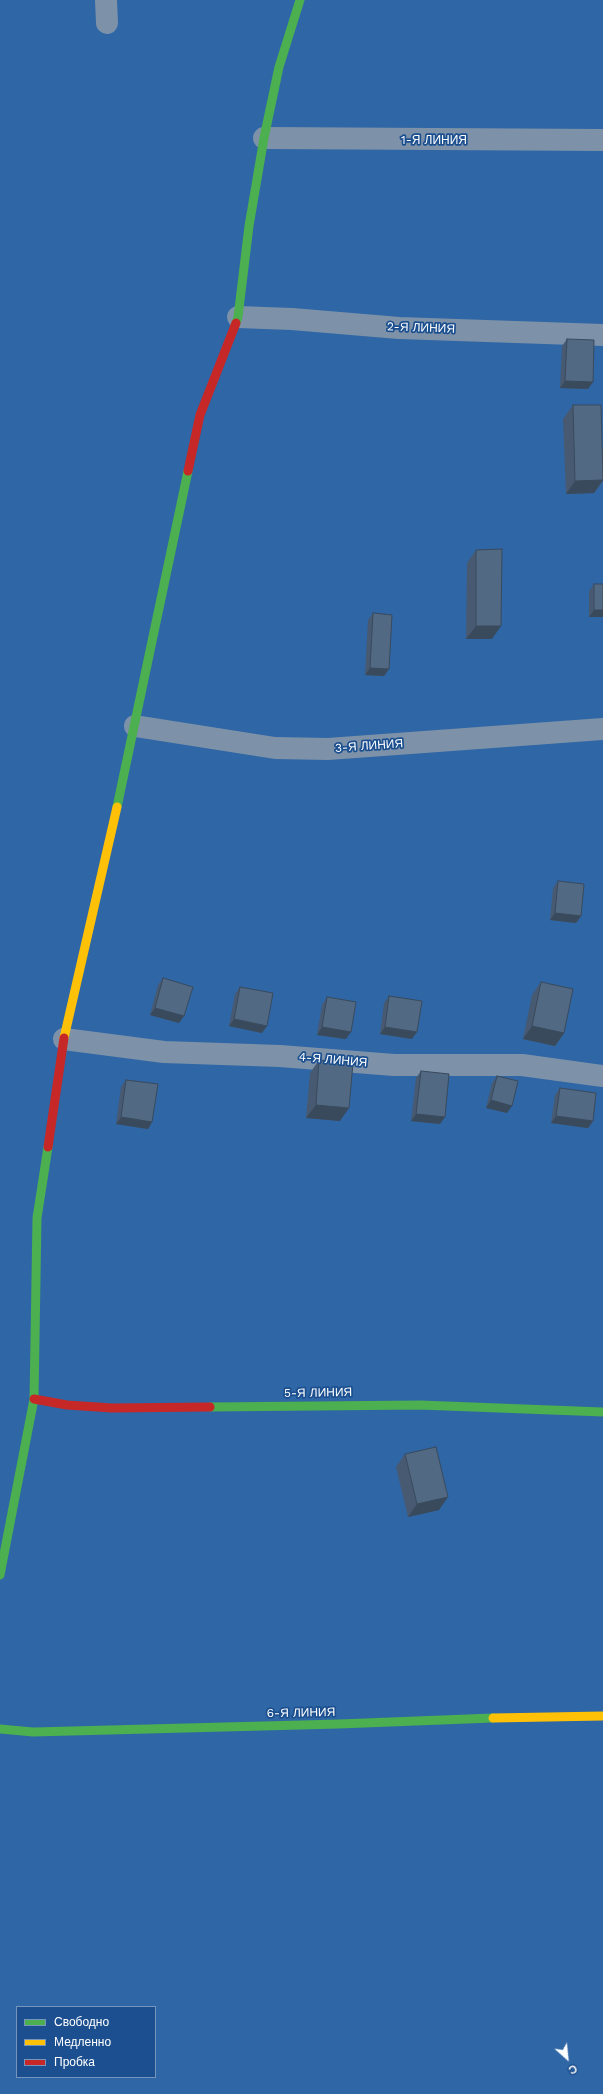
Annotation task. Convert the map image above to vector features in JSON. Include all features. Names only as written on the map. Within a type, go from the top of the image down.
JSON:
[{"type":"street","points":[[106,0],[107,23]]},
{"type":"street","points":[[0,1575],[34,1399],[36,1218],[64,1039],[135,726],[200,415],[238,317],[249,226],[264,138],[280,67],[300,0]]},
{"type":"street","name":"1-Я ЛИНИЯ","points":[[264,138],[603,140]]},
{"type":"street","name":"2-Я ЛИНИЯ","points":[[238,317],[399,328],[603,335]]},
{"type":"street","name":"3-Я ЛИНИЯ","points":[[135,726],[275,748],[328,749],[603,729]]},
{"type":"street","name":"4-Я ЛИНИЯ","points":[[64,1039],[164,1052],[280,1056],[394,1065],[522,1065],[603,1076]]},
{"type":"street","name":"5-Я ЛИНИЯ","points":[[34,1399],[67,1405],[112,1408],[420,1405],[603,1412]]},
{"type":"street","name":"6-Я ЛИНИЯ","points":[[0,1729],[33,1732],[339,1724],[468,1718],[603,1716]]},
{"type":"shaded area","points":[[0,0],[603,0],[603,2094],[0,2094]]},
{"type":"building","points":[[567,339],[594,340],[593,382],[565,381]]},
{"type":"building","points":[[573,405],[601,405],[603,480],[575,481]]},
{"type":"building","points":[[502,549],[501,626],[476,626],[476,550]]},
{"type":"building","points":[[594,584],[603,584],[603,610],[594,610]]},
{"type":"building","points":[[373,613],[392,615],[389,669],[370,668]]},
{"type":"building","points":[[558,881],[584,884],[581,916],[555,913]]},
{"type":"building","points":[[163,978],[193,987],[184,1016],[155,1008]]},
{"type":"building","points":[[541,982],[573,989],[564,1033],[532,1026]]},
{"type":"building","points":[[240,987],[273,993],[267,1026],[234,1019]]},
{"type":"building","points":[[389,996],[422,1001],[417,1032],[385,1027]]},
{"type":"building","points":[[327,997],[356,1002],[351,1032],[322,1027]]},
{"type":"building","points":[[319,1060],[353,1063],[349,1108],[316,1105]]},
{"type":"building","points":[[421,1071],[449,1074],[445,1117],[416,1114]]},
{"type":"building","points":[[497,1076],[518,1081],[512,1106],[491,1100]]},
{"type":"building","points":[[126,1080],[158,1084],[152,1122],[121,1117]]},
{"type":"building","points":[[560,1088],[596,1093],[593,1121],[556,1116]]},
{"type":"building","points":[[436,1447],[448,1497],[417,1504],[405,1454]]},
{"type":"traffic: fast","points":[[236,323],[249,226],[264,138],[279,67],[300,0]]},
{"type":"traffic: fast","points":[[117,807],[188,471]]},
{"type":"traffic: fast","points":[[0,1575],[34,1399],[37,1218],[48,1147]]},
{"type":"traffic: fast","points":[[210,1407],[420,1405],[603,1412]]},
{"type":"traffic: fast","points":[[0,1729],[33,1732],[339,1724],[493,1718]]},
{"type":"traffic: slow","points":[[64,1038],[117,807]]},
{"type":"traffic: slow","points":[[493,1718],[603,1716]]},
{"type":"traffic: jam","points":[[188,471],[200,415],[236,323]]},
{"type":"traffic: jam","points":[[48,1147],[64,1038]]},
{"type":"traffic: jam","points":[[34,1399],[67,1405],[112,1408],[210,1407]]}]
